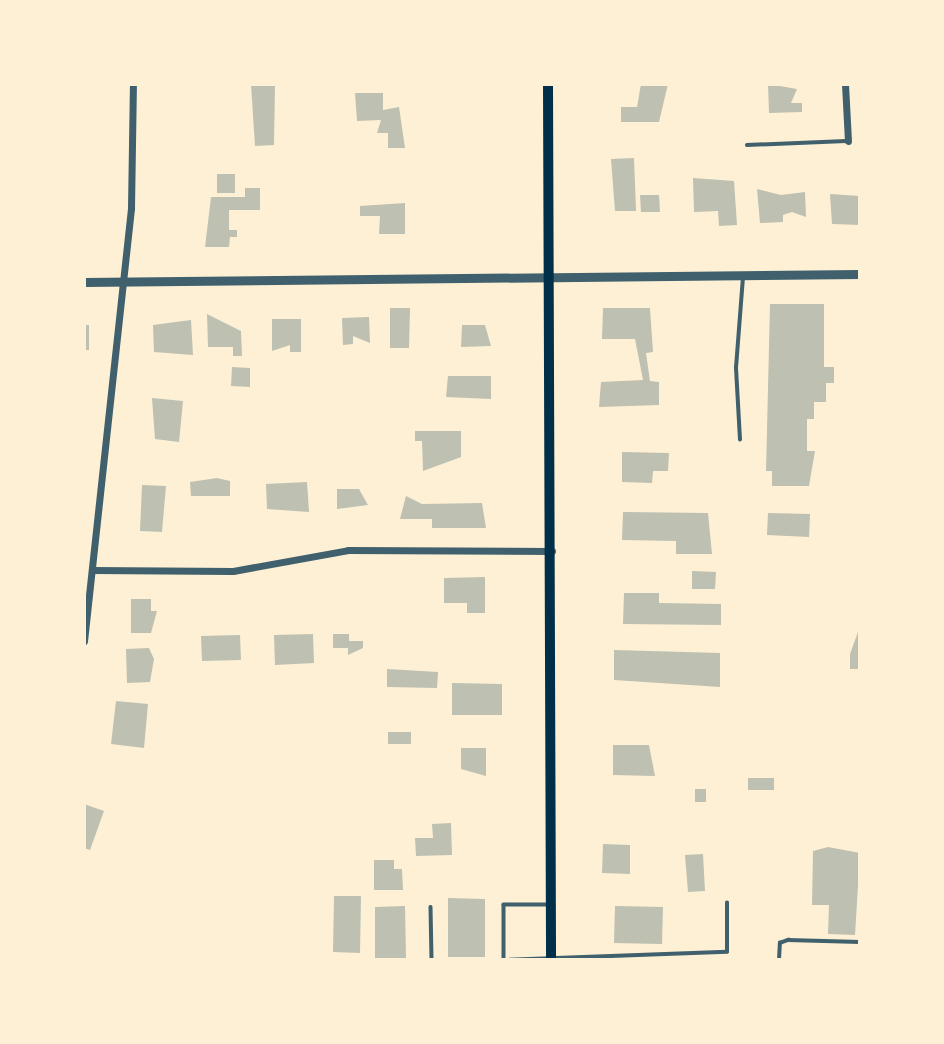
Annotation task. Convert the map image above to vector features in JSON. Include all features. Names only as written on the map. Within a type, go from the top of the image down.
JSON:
[{"type":"main road","points":[[548,84],[552,551],[551,960]]},
{"type":"street","points":[[84,641],[124,281],[133,84]]},
{"type":"street","points":[[845,84],[848,141]]},
{"type":"street","points":[[84,282],[743,272],[860,274]]},
{"type":"street","points":[[92,570],[233,571],[348,550],[552,551]]},
{"type":"lane","points":[[747,145],[848,141]]},
{"type":"lane","points":[[740,440],[736,368],[743,272]]},
{"type":"lane","points":[[485,960],[551,960],[727,952],[727,903]]},
{"type":"lane","points":[[504,960],[504,905],[551,905]]},
{"type":"lane","points":[[431,907],[432,960]]},
{"type":"lane","points":[[779,960],[780,943],[788,940],[860,942]]},
{"type":"building","points":[[251,84],[275,84],[274,145],[255,146]]},
{"type":"building","points":[[641,84],[668,84],[659,122],[621,122],[621,107],[637,107]]},
{"type":"building","points":[[768,84],[797,89],[791,103],[802,103],[802,112],[769,113]]},
{"type":"building","points":[[355,93],[383,93],[383,110],[399,107],[405,148],[388,148],[388,133],[377,133],[381,120],[357,121]]},
{"type":"building","points":[[634,158],[636,211],[615,211],[611,159]]},
{"type":"building","points":[[217,174],[235,174],[235,193],[217,193]]},
{"type":"building","points":[[693,178],[734,181],[737,225],[719,226],[718,211],[694,212]]},
{"type":"building","points":[[245,188],[260,188],[260,210],[229,210],[229,230],[237,230],[237,237],[230,237],[229,247],[205,247],[211,197],[245,197]]},
{"type":"building","points":[[757,189],[781,195],[805,192],[806,217],[792,212],[783,215],[783,222],[760,223]]},
{"type":"building","points":[[830,194],[860,196],[860,225],[832,224]]},
{"type":"building","points":[[640,195],[659,195],[660,212],[641,212]]},
{"type":"building","points":[[405,203],[405,234],[379,234],[380,216],[360,216],[360,206]]},
{"type":"building","points":[[770,304],[824,304],[824,367],[834,367],[834,383],[826,383],[826,402],[814,402],[814,419],[807,419],[807,451],[815,451],[809,486],[772,486],[772,471],[766,471]]},
{"type":"building","points":[[390,308],[410,308],[409,348],[390,348]]},
{"type":"building","points":[[603,308],[650,308],[653,352],[646,353],[650,381],[659,382],[659,405],[599,407],[601,382],[643,380],[635,339],[602,339]]},
{"type":"building","points":[[207,314],[241,331],[242,356],[233,356],[233,347],[208,347]]},
{"type":"building","points":[[369,317],[370,343],[353,336],[353,344],[343,345],[342,318]]},
{"type":"building","points":[[272,319],[301,319],[301,352],[290,352],[290,345],[272,351]]},
{"type":"building","points":[[191,320],[193,355],[154,352],[153,325]]},
{"type":"building","points":[[84,325],[89,325],[89,350],[84,350]]},
{"type":"building","points":[[462,325],[485,325],[491,346],[461,347]]},
{"type":"building","points":[[232,367],[250,368],[250,387],[231,386]]},
{"type":"building","points":[[448,376],[491,376],[491,399],[446,397]]},
{"type":"building","points":[[152,398],[183,401],[179,442],[155,439]]},
{"type":"building","points":[[415,431],[461,431],[461,457],[423,471],[422,441],[415,441]]},
{"type":"building","points":[[622,452],[669,453],[668,471],[653,471],[652,483],[622,482]]},
{"type":"building","points":[[217,478],[230,481],[230,496],[191,496],[190,482]]},
{"type":"building","points":[[307,482],[309,512],[267,509],[266,484]]},
{"type":"building","points":[[142,485],[166,486],[162,532],[140,531]]},
{"type":"building","points":[[337,489],[359,489],[368,505],[337,509]]},
{"type":"building","points":[[406,496],[422,504],[482,503],[486,528],[432,528],[432,519],[400,519]]},
{"type":"building","points":[[623,512],[708,513],[712,554],[676,554],[676,541],[622,540]]},
{"type":"building","points":[[768,513],[810,514],[809,537],[767,535]]},
{"type":"building","points":[[692,571],[716,572],[715,589],[692,589]]},
{"type":"building","points":[[485,577],[485,613],[467,613],[467,603],[444,603],[444,578]]},
{"type":"building","points":[[624,593],[659,593],[659,603],[721,604],[721,625],[623,624]]},
{"type":"building","points":[[131,599],[151,599],[151,611],[157,611],[151,633],[131,633]]},
{"type":"building","points":[[858,632],[860,669],[850,669],[850,654]]},
{"type":"building","points":[[313,634],[314,663],[275,665],[274,635]]},
{"type":"building","points":[[333,634],[349,634],[349,641],[363,641],[363,648],[348,655],[348,648],[333,648]]},
{"type":"building","points":[[240,635],[241,660],[202,661],[201,636]]},
{"type":"building","points":[[149,648],[154,659],[150,682],[127,683],[126,649]]},
{"type":"building","points":[[614,650],[720,653],[720,687],[614,680]]},
{"type":"building","points":[[387,669],[438,672],[437,688],[387,687]]},
{"type":"building","points":[[452,683],[502,684],[502,715],[452,715]]},
{"type":"building","points":[[116,701],[148,704],[144,748],[111,744]]},
{"type":"building","points":[[388,732],[411,732],[411,744],[388,744]]},
{"type":"building","points":[[613,745],[649,745],[655,776],[613,775]]},
{"type":"building","points":[[461,748],[486,748],[486,776],[461,769]]},
{"type":"building","points":[[748,778],[774,778],[774,790],[748,790]]},
{"type":"building","points":[[695,789],[706,789],[706,802],[695,802]]},
{"type":"building","points":[[84,804],[104,811],[90,850],[84,848]]},
{"type":"building","points":[[451,823],[452,855],[416,856],[415,838],[433,838],[432,824]]},
{"type":"building","points":[[603,844],[630,845],[630,874],[602,873]]},
{"type":"building","points":[[828,847],[860,853],[855,935],[828,934],[829,905],[812,905],[813,851]]},
{"type":"building","points":[[703,854],[705,891],[688,892],[685,855]]},
{"type":"building","points":[[374,860],[394,860],[394,869],[402,869],[403,890],[374,890]]},
{"type":"building","points":[[334,896],[361,896],[360,953],[333,952]]},
{"type":"building","points":[[448,898],[485,899],[485,957],[448,957]]},
{"type":"building","points":[[405,906],[406,959],[375,960],[375,907]]},
{"type":"building","points":[[615,906],[663,907],[662,944],[614,943]]}]
